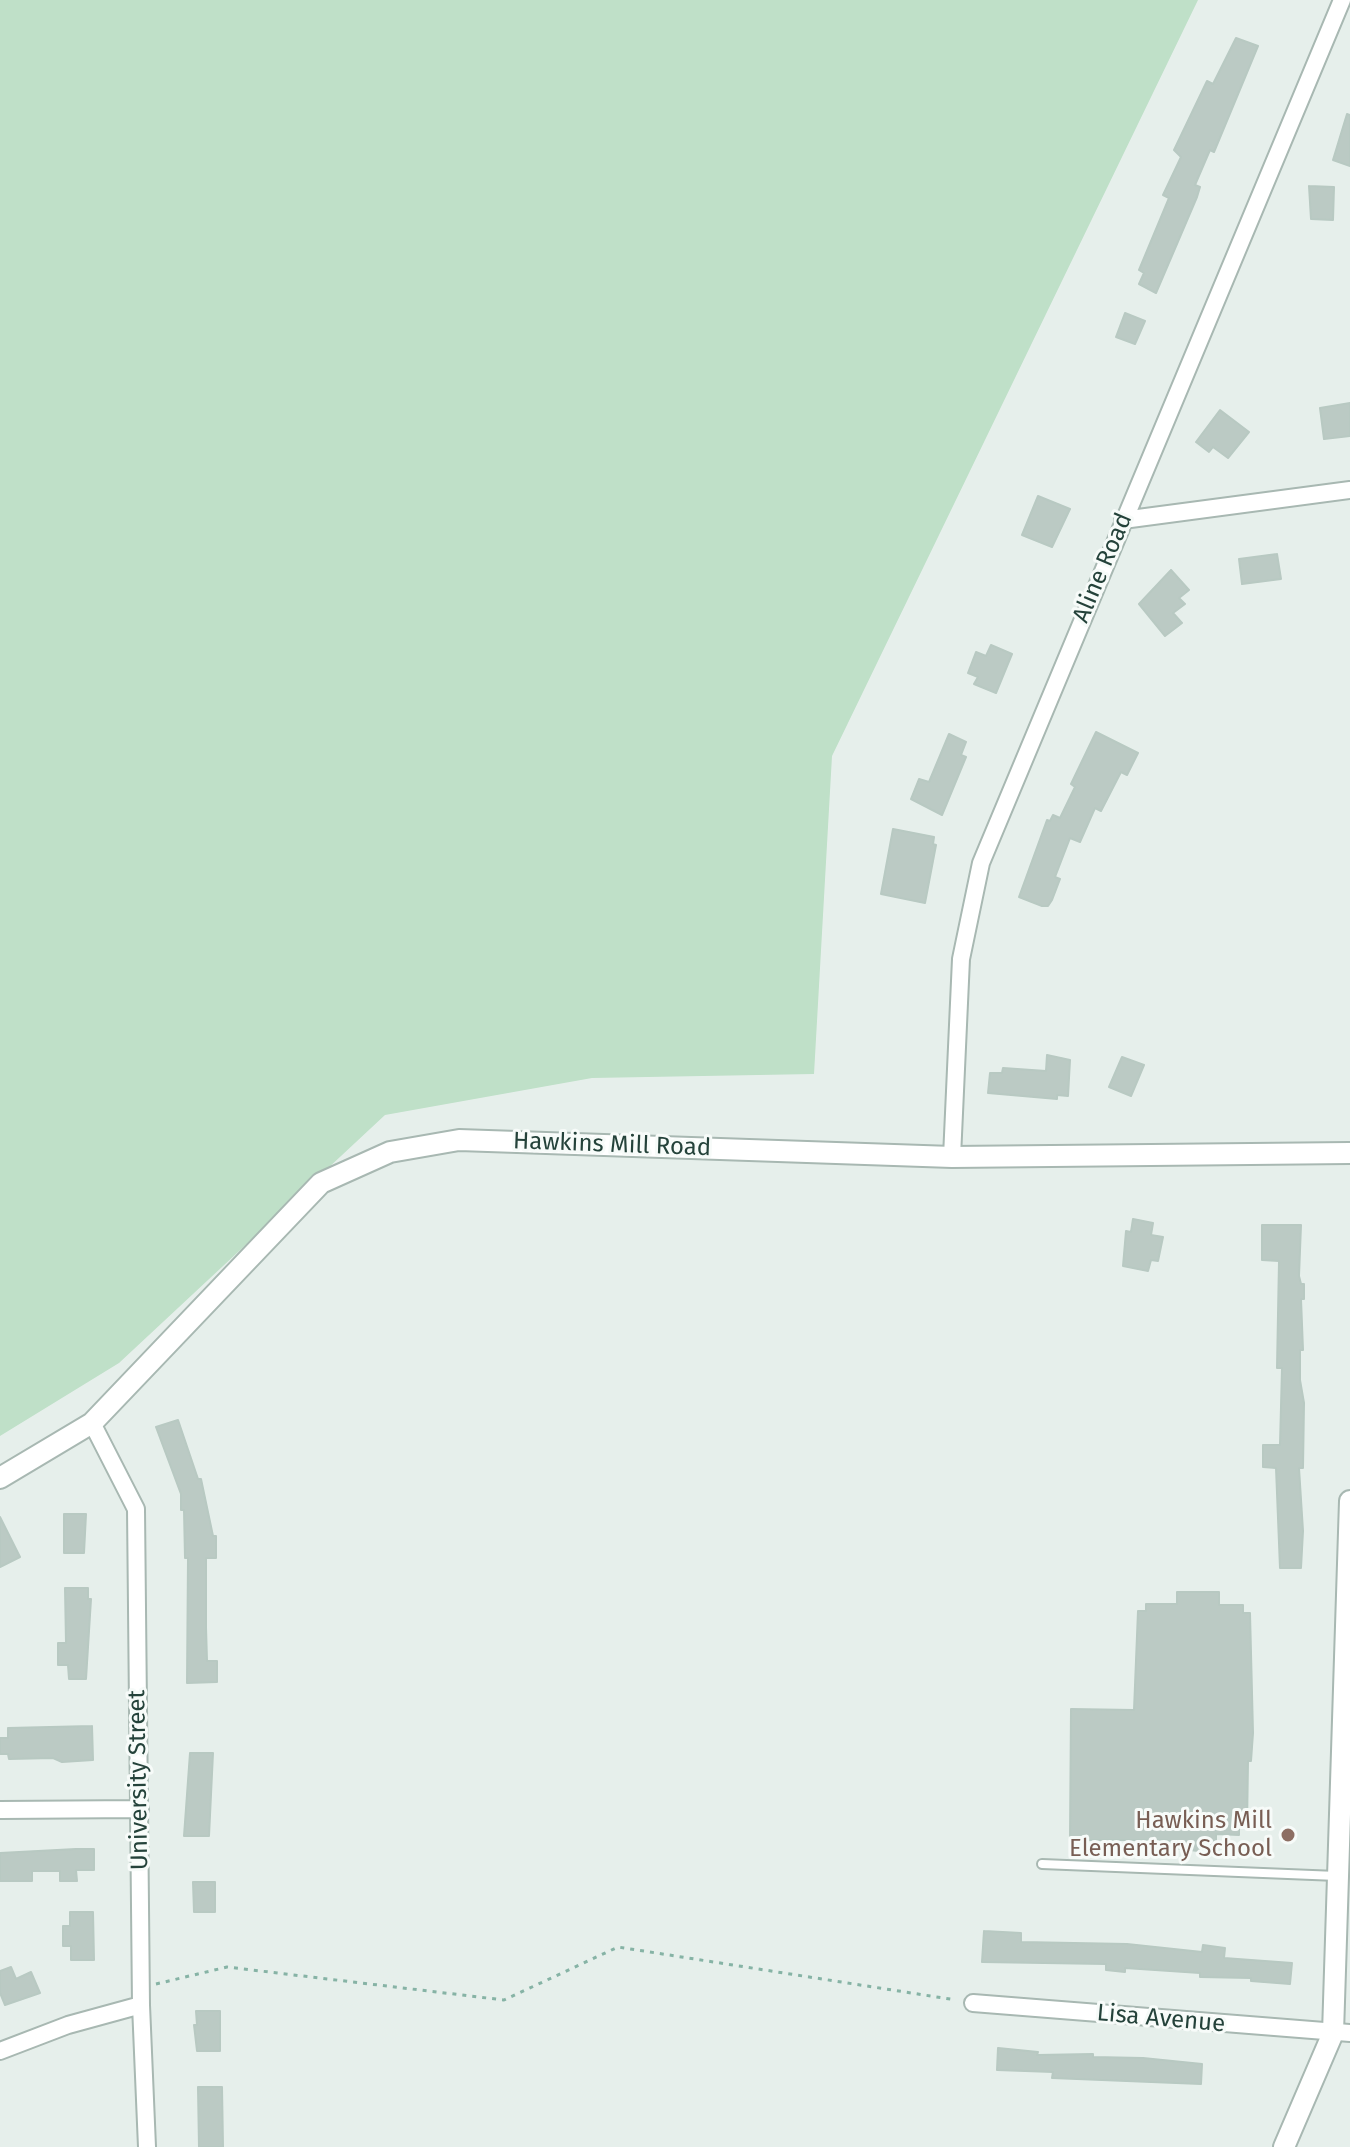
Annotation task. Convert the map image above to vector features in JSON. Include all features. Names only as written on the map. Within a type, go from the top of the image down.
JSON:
[{"type":"street","name":"Aline Road","points":[[952,1157],[961,959],[981,863],[1342,0]]},
{"type":"street","points":[[1123,520],[1350,490]]},
{"type":"street","name":"Hawkins Mill Road","points":[[0,1478],[92,1423],[321,1183],[390,1152],[459,1140],[952,1157],[1350,1153]]},
{"type":"street","name":"University Street","points":[[92,1423],[136,1509],[140,1997],[147,2147]]},
{"type":"street","points":[[1284,2147],[1342,2033],[1338,1876],[1350,1501]]},
{"type":"street","points":[[0,1810],[140,1809]]},
{"type":"street","points":[[0,2051],[140,1997]]},
{"type":"street","name":"Lisa Avenue","points":[[973,2003],[1342,2033]]},
{"type":"lane","points":[[1042,1864],[1338,1876]]},
{"type":"path","points":[[140,1997],[227,1967],[504,2000],[618,1947],[973,2003]]},
{"type":"green space","points":[[0,0],[1198,0],[832,756],[814,1074],[592,1078],[385,1115],[119,1363],[0,1436]]},
{"type":"building","points":[[1236,38],[1258,46],[1214,152],[1210,150],[1195,185],[1200,187],[1197,197],[1156,293],[1139,284],[1144,273],[1139,270],[1169,198],[1163,195],[1181,157],[1174,150],[1207,81],[1213,84]]},
{"type":"building","points":[[1347,114],[1350,115],[1350,166],[1333,160]]},
{"type":"building","points":[[1309,186],[1334,187],[1333,220],[1311,219]]},
{"type":"building","points":[[1125,313],[1145,321],[1135,344],[1116,337]]},
{"type":"building","points":[[1350,403],[1350,436],[1324,439],[1320,408]]},
{"type":"building","points":[[1220,410],[1249,432],[1228,458],[1213,447],[1209,452],[1196,442]]},
{"type":"building","points":[[1038,496],[1070,509],[1052,547],[1022,535]]},
{"type":"building","points":[[1277,554],[1281,579],[1242,584],[1239,559]]},
{"type":"building","points":[[1171,570],[1189,590],[1179,598],[1185,604],[1173,613],[1182,623],[1165,636],[1139,604]]},
{"type":"building","points":[[991,645],[1012,654],[996,693],[974,684],[978,677],[968,673],[976,652],[986,656]]},
{"type":"building","points":[[1096,732],[1138,753],[1127,775],[1121,772],[1101,811],[1095,808],[1080,842],[1070,838],[1055,877],[1060,879],[1052,900],[1048,906],[1042,906],[1019,897],[1047,820],[1050,821],[1053,815],[1060,818],[1075,787],[1071,784]]},
{"type":"building","points":[[949,734],[966,742],[961,755],[966,757],[942,815],[911,799],[919,779],[929,782]]},
{"type":"building","points":[[893,829],[934,837],[933,844],[936,845],[925,903],[881,894]]},
{"type":"building","points":[[1047,1055],[1070,1060],[1068,1096],[1057,1095],[1057,1099],[988,1093],[990,1073],[1002,1073],[1003,1068],[1046,1071]]},
{"type":"building","points":[[1122,1057],[1144,1065],[1131,1096],[1109,1087]]},
{"type":"building","points":[[1133,1219],[1153,1223],[1151,1235],[1163,1237],[1158,1261],[1151,1260],[1148,1271],[1123,1266],[1126,1231],[1131,1232]]},
{"type":"building","points":[[1262,1225],[1301,1225],[1299,1276],[1301,1284],[1304,1284],[1304,1299],[1301,1299],[1303,1350],[1300,1350],[1300,1380],[1304,1403],[1303,1468],[1299,1468],[1303,1531],[1301,1568],[1280,1568],[1276,1468],[1263,1467],[1263,1445],[1280,1445],[1282,1368],[1277,1368],[1279,1261],[1262,1260]]},
{"type":"building","points":[[178,1420],[198,1479],[201,1479],[213,1536],[216,1536],[216,1558],[206,1558],[206,1627],[207,1661],[217,1661],[217,1682],[187,1683],[188,1558],[185,1558],[184,1510],[181,1510],[181,1494],[156,1427]]},
{"type":"building","points":[[64,1514],[86,1514],[84,1553],[64,1553]]},
{"type":"building","points":[[0,1517],[20,1557],[0,1567]]},
{"type":"building","points":[[65,1588],[88,1588],[88,1599],[91,1599],[86,1679],[69,1679],[68,1665],[58,1665],[58,1643],[66,1643]]},
{"type":"building","points":[[1177,1592],[1219,1592],[1219,1605],[1243,1605],[1243,1613],[1250,1613],[1253,1733],[1251,1761],[1248,1761],[1247,1827],[1239,1827],[1239,1835],[1216,1834],[1216,1853],[1172,1848],[1167,1846],[1167,1840],[1070,1840],[1071,1709],[1134,1710],[1138,1611],[1146,1611],[1146,1604],[1177,1604]]},
{"type":"building","points":[[92,1726],[93,1760],[9,1759],[8,1754],[0,1754],[0,1738],[8,1738],[8,1728]]},
{"type":"building","points":[[190,1753],[213,1753],[209,1836],[184,1836]]},
{"type":"building","points":[[94,1849],[94,1870],[76,1870],[77,1881],[60,1881],[60,1871],[32,1871],[32,1881],[0,1881],[0,1853]]},
{"type":"building","points":[[193,1882],[215,1882],[215,1912],[194,1912]]},
{"type":"building","points":[[70,1912],[93,1912],[94,1960],[71,1960],[71,1946],[63,1946],[63,1926],[70,1926]]},
{"type":"building","points":[[984,1931],[1021,1933],[1021,1942],[1127,1944],[1202,1952],[1203,1945],[1225,1948],[1224,1958],[1292,1963],[1290,1984],[1251,1981],[1251,1978],[1200,1977],[1200,1973],[1125,1968],[1125,1972],[1106,1970],[1106,1964],[982,1962]]},
{"type":"building","points":[[11,1967],[16,1979],[31,1972],[40,1993],[5,2005],[0,1993],[0,1971]]},
{"type":"building","points":[[196,2011],[220,2011],[220,2051],[197,2051]]},
{"type":"building","points":[[998,2048],[1038,2052],[1037,2055],[1093,2054],[1093,2057],[1202,2064],[1201,2084],[1052,2078],[1053,2072],[997,2070]]},
{"type":"building","points":[[198,2087],[222,2087],[223,2147],[199,2147]]},
{"type":"place","name":"Hawkins Mill Elementary School","points":[[1288,1835]]}]
